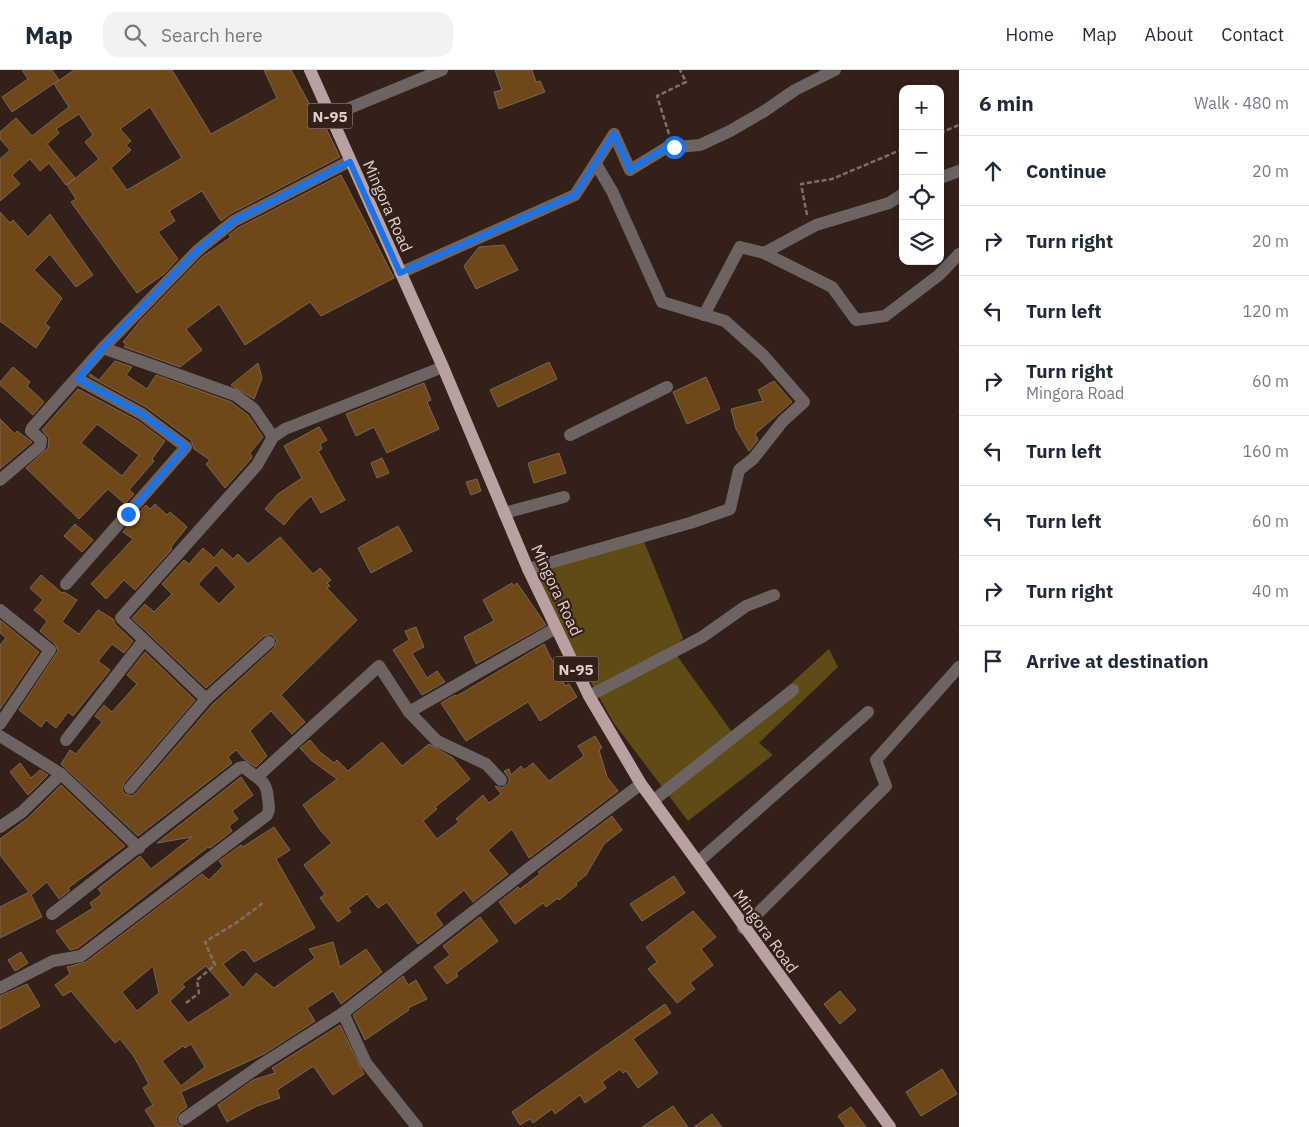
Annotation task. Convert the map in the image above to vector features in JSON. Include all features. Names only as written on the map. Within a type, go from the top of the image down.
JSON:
[{"type":"main road","name":"Mingora Road","points":[[310,70],[443,367],[528,569],[589,696],[641,784],[743,928],[890,1127]]},
{"type":"street","points":[[330,116],[442,70]]},
{"type":"street","points":[[400,273],[575,195],[614,134],[630,170],[666,148],[700,145],[763,112],[795,90],[835,70]]},
{"type":"street","points":[[0,480],[40,446],[40,440],[31,431],[32,428],[78,379],[103,348],[198,250],[234,221],[350,162]]},
{"type":"street","points":[[528,569],[690,523],[730,509],[739,470],[753,459],[783,421],[804,402],[763,355],[725,321],[662,302],[612,191],[596,164]]},
{"type":"street","points":[[944,177],[959,171]]},
{"type":"street","points":[[764,254],[810,228],[889,203],[899,197]]},
{"type":"street","points":[[704,315],[740,247],[764,254],[832,287],[856,320],[885,316],[939,275],[959,254]]},
{"type":"street","points":[[103,348],[235,395],[254,409],[273,437]]},
{"type":"street","points":[[206,699],[121,618],[257,465],[273,437],[285,429],[443,367]]},
{"type":"street","points":[[66,584],[186,447],[142,414],[78,379]]},
{"type":"street","points":[[570,435],[667,387]]},
{"type":"street","points":[[504,513],[564,497]]},
{"type":"street","points":[[589,696],[702,637],[746,606],[774,595]]},
{"type":"street","points":[[0,610],[50,650],[0,724]]},
{"type":"street","points":[[409,712],[556,628]]},
{"type":"street","points":[[66,740],[144,640]]},
{"type":"street","points":[[130,788],[206,699],[269,642]]},
{"type":"street","points":[[258,776],[379,666],[409,712],[437,741],[486,764],[501,780]]},
{"type":"street","points":[[743,928],[886,786],[876,760],[959,667]]},
{"type":"street","points":[[654,800],[793,690]]},
{"type":"street","points":[[698,862],[868,712]]},
{"type":"street","points":[[0,736],[61,774],[139,848]]},
{"type":"street","points":[[0,988],[53,961],[81,956],[267,815],[269,811],[267,788],[258,776],[244,767],[239,768],[139,848],[52,914]]},
{"type":"street","points":[[0,827],[22,812],[61,774]]},
{"type":"street","points":[[184,1119],[261,1065],[344,1013],[528,869],[641,784]]},
{"type":"street","points":[[344,1013],[366,1063],[417,1127]]},
{"type":"path","points":[[674,147],[657,96],[686,82],[680,70]]},
{"type":"path","points":[[944,131],[959,125]]},
{"type":"path","points":[[810,228],[801,184],[832,179],[899,151]]},
{"type":"path","points":[[186,1003],[199,993],[197,980],[216,965],[204,942],[239,921],[263,903]]},
{"type":"shaded area","points":[[643,539],[683,638],[673,650],[734,735],[829,649],[838,667],[759,743],[773,755],[688,821],[613,722],[528,569]]},
{"type":"building","points":[[22,70],[52,70],[59,80],[12,112],[2,97],[28,79]]},
{"type":"building","points":[[74,70],[172,70],[211,134],[277,98],[264,70],[291,70],[317,118],[320,116],[340,157],[230,214],[221,221],[202,191],[169,211],[175,221],[158,232],[178,259],[164,274],[137,293],[71,202],[76,199],[67,185],[99,159],[85,142],[93,135],[79,114],[56,129],[59,133],[47,144],[75,178],[66,185],[49,163],[40,171],[30,159],[12,175],[20,184],[0,201],[0,159],[10,150],[0,139],[0,132],[16,118],[32,136],[69,107],[54,84]],"holes":[[[150,107],[182,158],[127,190],[111,168],[131,150],[126,145],[131,141],[120,129]]]},
{"type":"building","points":[[495,70],[532,70],[536,82],[540,81],[545,92],[499,109],[494,92],[502,90]]},
{"type":"building","points":[[341,175],[394,278],[321,316],[310,302],[245,345],[219,304],[186,329],[202,350],[180,367],[124,347],[126,344],[123,342],[141,320],[202,257],[231,237],[229,235],[238,228]]},
{"type":"building","points":[[0,212],[10,223],[13,220],[28,237],[50,214],[93,275],[76,287],[50,254],[34,270],[62,298],[45,324],[50,327],[36,348],[0,321]]},
{"type":"building","points":[[504,245],[518,270],[476,289],[464,266],[479,247]]},
{"type":"building","points":[[115,361],[132,367],[126,375],[147,389],[156,375],[231,402],[248,415],[263,437],[250,453],[252,457],[250,460],[225,488],[206,464],[210,460],[194,449],[191,440],[146,407],[89,376],[90,374],[99,380]]},
{"type":"building","points":[[549,362],[557,379],[498,407],[490,390]]},
{"type":"building","points":[[258,363],[262,378],[254,399],[231,385]]},
{"type":"building","points":[[13,367],[30,382],[27,386],[44,402],[33,415],[0,385],[0,382]]},
{"type":"building","points":[[706,377],[720,409],[687,424],[673,392]]},
{"type":"building","points":[[774,381],[792,402],[755,434],[758,440],[749,451],[736,429],[731,409],[763,401],[758,390]]},
{"type":"building","points":[[424,383],[431,400],[427,402],[439,429],[387,453],[374,427],[356,436],[346,414]]},
{"type":"building","points":[[78,389],[138,421],[165,441],[152,459],[154,461],[129,490],[134,494],[125,504],[108,489],[79,519],[26,468],[48,448],[49,438],[42,430]],"holes":[[[97,424],[139,455],[122,476],[81,443]]]},
{"type":"building","points":[[0,419],[15,434],[17,431],[32,442],[0,469]]},
{"type":"building","points":[[319,427],[327,440],[320,444],[322,449],[318,451],[345,500],[321,513],[311,496],[284,525],[265,509],[278,494],[302,478],[284,446]]},
{"type":"building","points":[[559,453],[566,473],[534,483],[528,463]]},
{"type":"building","points":[[382,458],[389,473],[377,478],[371,463]]},
{"type":"building","points":[[477,479],[481,491],[471,495],[466,482]]},
{"type":"building","points":[[155,504],[167,515],[170,512],[187,527],[171,547],[172,549],[135,590],[124,580],[106,599],[91,584],[133,539],[123,532],[129,524],[146,505],[150,509]]},
{"type":"building","points":[[75,524],[93,540],[82,552],[64,536]]},
{"type":"building","points":[[398,526],[412,551],[371,573],[358,548]]},
{"type":"building","points":[[280,537],[313,574],[320,568],[331,580],[327,583],[330,586],[327,588],[357,620],[281,695],[305,722],[292,734],[271,711],[250,731],[267,756],[256,767],[244,759],[236,750],[228,757],[232,763],[138,836],[61,764],[70,750],[76,754],[102,722],[95,716],[104,705],[112,712],[137,684],[127,675],[145,652],[195,700],[124,783],[122,790],[125,794],[132,796],[212,705],[274,648],[277,641],[272,634],[264,636],[206,688],[132,618],[145,604],[154,612],[172,594],[162,584],[184,560],[189,564],[203,548],[214,558],[222,549],[233,559],[238,554],[248,564]],"holes":[[[216,565],[236,587],[219,604],[198,584]]]},
{"type":"building","points":[[41,575],[62,593],[64,592],[77,600],[62,622],[79,634],[98,610],[113,619],[115,624],[133,641],[124,653],[112,644],[98,661],[110,670],[73,716],[68,712],[56,728],[46,720],[41,727],[19,710],[58,651],[55,644],[40,631],[47,621],[34,610],[43,600],[30,588]]},
{"type":"building","points":[[512,583],[513,586],[517,583],[546,625],[476,664],[464,637],[494,621],[483,600]]},
{"type":"building","points":[[0,620],[39,652],[0,709],[0,645],[6,638],[0,633]]},
{"type":"building","points":[[416,627],[424,647],[412,653],[427,678],[437,671],[445,682],[422,695],[393,650],[409,640],[405,631]]},
{"type":"building","points":[[544,644],[565,686],[569,684],[577,697],[540,721],[528,702],[466,741],[441,703],[455,695],[457,696]]},
{"type":"building","points":[[595,736],[602,748],[599,750],[607,777],[618,791],[529,858],[512,829],[488,850],[508,874],[473,902],[464,890],[435,914],[443,925],[418,944],[387,902],[378,908],[367,894],[348,908],[351,912],[338,922],[320,898],[325,894],[304,865],[332,843],[303,805],[337,779],[311,760],[300,748],[310,740],[320,752],[334,763],[337,760],[348,771],[382,742],[402,766],[429,744],[453,758],[470,779],[435,807],[437,809],[423,821],[437,839],[459,822],[456,819],[483,795],[489,803],[501,794],[495,786],[502,788],[509,783],[509,778],[504,771],[509,769],[511,775],[521,766],[524,770],[533,763],[549,781],[584,756],[578,746]]},
{"type":"building","points":[[20,763],[31,778],[40,770],[48,775],[28,795],[10,772]]},
{"type":"building","points":[[241,777],[253,795],[232,811],[238,819],[229,826],[232,831],[210,848],[208,847],[78,948],[70,950],[56,931],[93,908],[90,903],[102,894],[98,889],[140,856],[151,869],[192,837],[157,843]]},
{"type":"building","points":[[61,785],[125,846],[68,888],[70,890],[59,899],[47,882],[31,895],[42,917],[0,938],[0,907],[29,892],[0,855],[0,839],[28,818]]},
{"type":"building","points":[[612,816],[622,830],[604,844],[586,875],[559,900],[558,898],[546,907],[543,903],[515,924],[499,902],[518,887],[520,889],[540,874],[538,872]]},
{"type":"building","points":[[274,827],[290,850],[276,859],[315,928],[254,962],[246,951],[242,950],[223,964],[243,988],[256,973],[274,988],[315,958],[309,949],[333,942],[340,967],[366,949],[382,972],[341,1004],[333,991],[307,1008],[315,1021],[264,1054],[181,1092],[187,1107],[179,1113],[176,1119],[178,1124],[184,1127],[156,1127],[145,1110],[153,1105],[143,1088],[149,1084],[133,1055],[120,1039],[115,1043],[71,991],[63,996],[55,985],[70,974],[67,967],[86,962],[202,874],[209,880],[223,866],[219,861],[241,845],[243,847]],"holes":[[[153,966],[159,993],[137,1011],[122,992]],[[206,966],[231,995],[188,1023],[170,1001],[185,987],[182,984]],[[191,1044],[205,1067],[181,1086],[162,1061],[183,1046],[185,1048]]]},
{"type":"building","points":[[674,876],[685,893],[642,921],[630,904]]},
{"type":"building","points":[[693,911],[716,937],[701,949],[713,965],[690,983],[695,989],[677,1003],[648,969],[657,962],[646,947]]},
{"type":"building","points":[[480,917],[498,941],[456,973],[458,976],[447,984],[434,967],[450,955],[443,946]]},
{"type":"building","points":[[21,952],[28,963],[15,971],[8,960]]},
{"type":"building","points":[[403,976],[408,985],[416,980],[427,999],[408,1008],[409,1010],[365,1040],[353,1015]]},
{"type":"building","points":[[27,984],[40,1006],[0,1029],[0,996]]},
{"type":"building","points":[[840,991],[856,1010],[840,1024],[824,1004]]},
{"type":"building","points":[[665,1004],[671,1013],[633,1039],[658,1073],[638,1088],[626,1071],[623,1073],[620,1069],[602,1082],[606,1088],[585,1103],[580,1095],[555,1114],[552,1109],[533,1123],[530,1119],[520,1125],[512,1112]]},
{"type":"building","points":[[340,1025],[364,1074],[333,1095],[314,1067],[312,1067],[277,1090],[280,1098],[257,1106],[227,1122],[218,1105],[253,1080],[275,1073],[272,1068]]},
{"type":"building","points":[[942,1069],[957,1094],[921,1116],[906,1092]]},
{"type":"building","points":[[673,1106],[688,1127],[642,1127]]},
{"type":"building","points":[[851,1107],[866,1127],[846,1127],[838,1116]]},
{"type":"building","points":[[712,1114],[722,1127],[694,1127]]},
{"type":"route","points":[[128,514],[186,447],[142,414],[78,379],[103,348],[198,250],[234,221],[350,162],[400,273],[575,195],[614,134],[630,170],[666,148],[674,147]]}]
